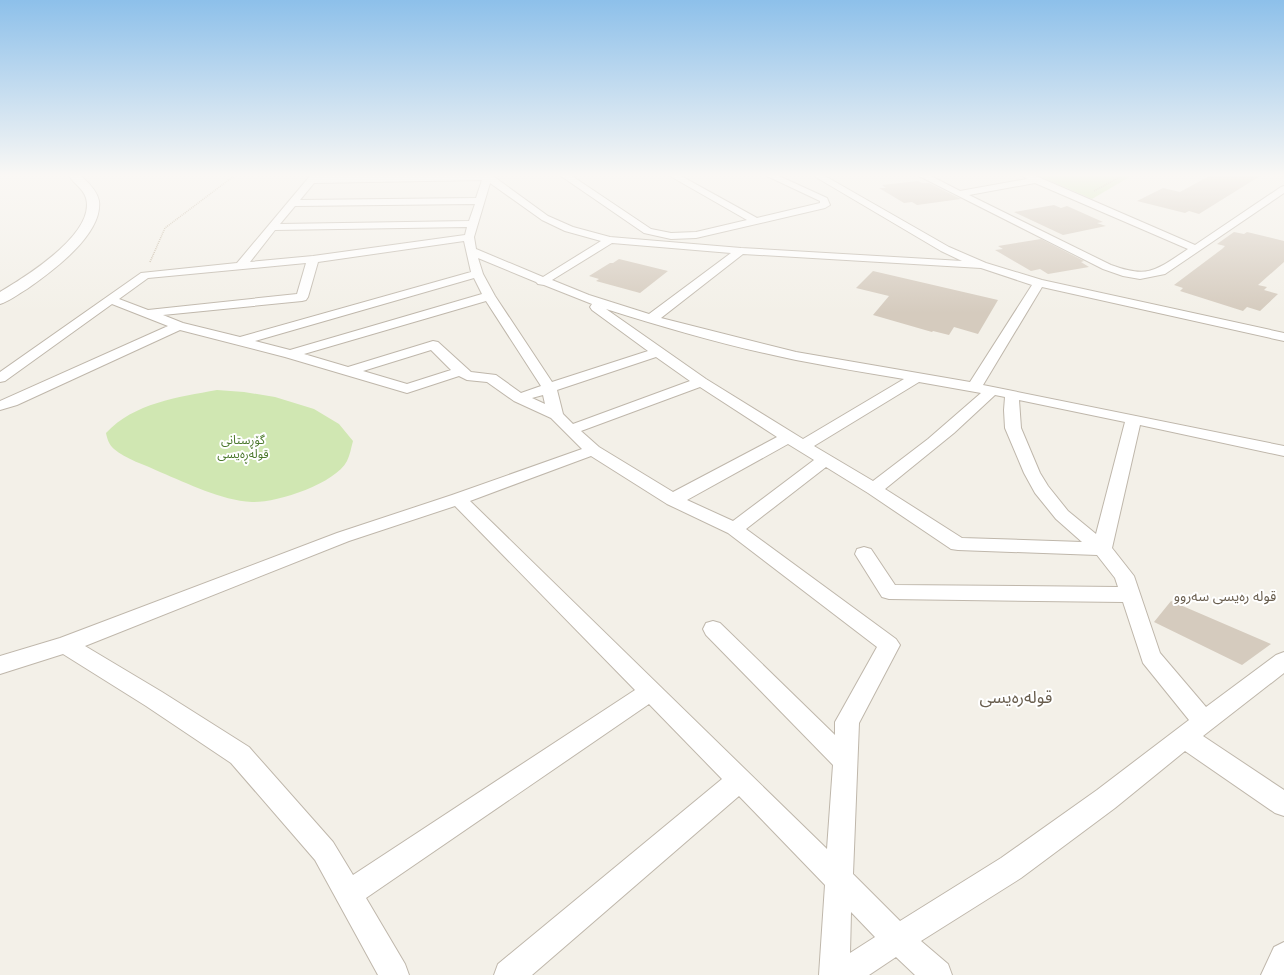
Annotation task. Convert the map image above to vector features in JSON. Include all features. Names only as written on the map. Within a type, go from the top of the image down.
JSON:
[{"type":"street","points":[[0,299],[54,262],[81,235],[88,222]]},
{"type":"street","points":[[241,265],[278,222]]},
{"type":"street","points":[[552,222],[568,229],[610,240],[741,251],[982,266]]},
{"type":"street","points":[[633,222],[653,233],[671,236],[690,236],[754,222]]},
{"type":"street","points":[[898,222],[946,249],[982,266],[1039,283],[1284,337]]},
{"type":"street","points":[[1015,222],[1117,271],[1137,275],[1154,275],[1161,272],[1236,222]]},
{"type":"street","points":[[1133,222],[1196,249]]},
{"type":"street","points":[[273,227],[473,224],[470,244],[477,274],[489,296],[549,388],[556,415]]},
{"type":"street","points":[[542,282],[610,240]]},
{"type":"street","points":[[0,378],[145,275],[470,244],[542,282],[585,298],[650,319],[729,340],[796,356],[1012,394],[1133,421],[1284,451],[1284,441]]},
{"type":"street","points":[[650,319],[741,251]]},
{"type":"street","points":[[148,314],[302,297],[313,259]]},
{"type":"street","points":[[239,342],[477,274]]},
{"type":"street","points":[[974,388],[1039,283]]},
{"type":"street","points":[[290,354],[489,296]]},
{"type":"street","points":[[585,298],[701,382],[824,460],[874,489],[958,544],[1102,549]]},
{"type":"street","points":[[111,300],[179,326],[290,354],[407,389],[461,371]]},
{"type":"street","points":[[0,406],[12,402],[179,326]]},
{"type":"street","points":[[347,372],[433,345],[467,376],[491,378],[519,398],[556,415],[570,430],[593,450],[673,500],[734,529],[889,645],[847,722],[834,975]]},
{"type":"street","points":[[519,398],[658,352]]},
{"type":"street","points":[[802,446],[916,378]]},
{"type":"street","points":[[570,430],[701,382]]},
{"type":"street","points":[[874,489],[934,444],[991,391]]},
{"type":"street","points":[[1012,394],[1011,410],[1013,428],[1032,473],[1041,489],[1062,515],[1102,549],[1124,576],[1151,657],[1204,722]]},
{"type":"street","points":[[1102,549],[1133,421]]},
{"type":"street","points":[[673,500],[788,437]]},
{"type":"street","points":[[0,665],[65,645],[343,537],[458,499],[593,450]]},
{"type":"street","points":[[734,529],[824,460]]},
{"type":"street","points":[[458,499],[898,939],[937,975]]},
{"type":"street","points":[[864,554],[889,592],[1131,595]]},
{"type":"street","points":[[713,629],[844,760]]},
{"type":"street","points":[[65,645],[154,699],[240,755],[324,851],[394,975]]},
{"type":"street","points":[[842,975],[1011,868],[1106,800],[1184,737],[1284,661]]},
{"type":"street","points":[[348,894],[651,691]]},
{"type":"street","points":[[1184,737],[1284,804]]},
{"type":"street","points":[[509,975],[739,780]]},
{"type":"street","points":[[1276,975],[1284,957]]},
{"type":"path","points":[[145,275],[164,228],[173,222]]},
{"type":"green space","name":"گۆڕستانی قولەڕەیسی","points":[[217,390],[244,392],[275,397],[314,409],[339,424],[353,441],[347,461],[330,477],[318,484],[289,496],[262,501],[240,501],[205,491],[136,462],[119,453],[108,441],[106,433],[117,423],[143,408],[187,395]]},
{"type":"building","points":[[1034,222],[1102,222],[1103,222],[1097,223],[1106,226],[1063,235]]},
{"type":"building","points":[[1234,232],[1244,234],[1247,232],[1284,241],[1284,262],[1258,285],[1267,287],[1264,290],[1278,294],[1260,311],[1247,307],[1243,311],[1180,291],[1183,288],[1174,285],[1222,249],[1225,246],[1217,244]]},
{"type":"building","points":[[1041,239],[1084,261],[1081,262],[1089,267],[1048,274],[1040,269],[1031,271],[995,250],[1003,249],[998,246]]},
{"type":"building","points":[[619,259],[668,271],[640,293],[596,281],[599,279],[589,276]]},
{"type":"building","points":[[873,271],[998,300],[978,334],[954,327],[949,335],[932,332],[873,315],[889,296],[856,288]]},
{"type":"building","points":[[1171,601],[1271,644],[1242,665],[1154,622]]},
{"type":"district","name":"قولە رەیسی سەروو","points":[[1225,595]]},
{"type":"district","name":"قولەرەیسی","points":[[1016,696]]}]
